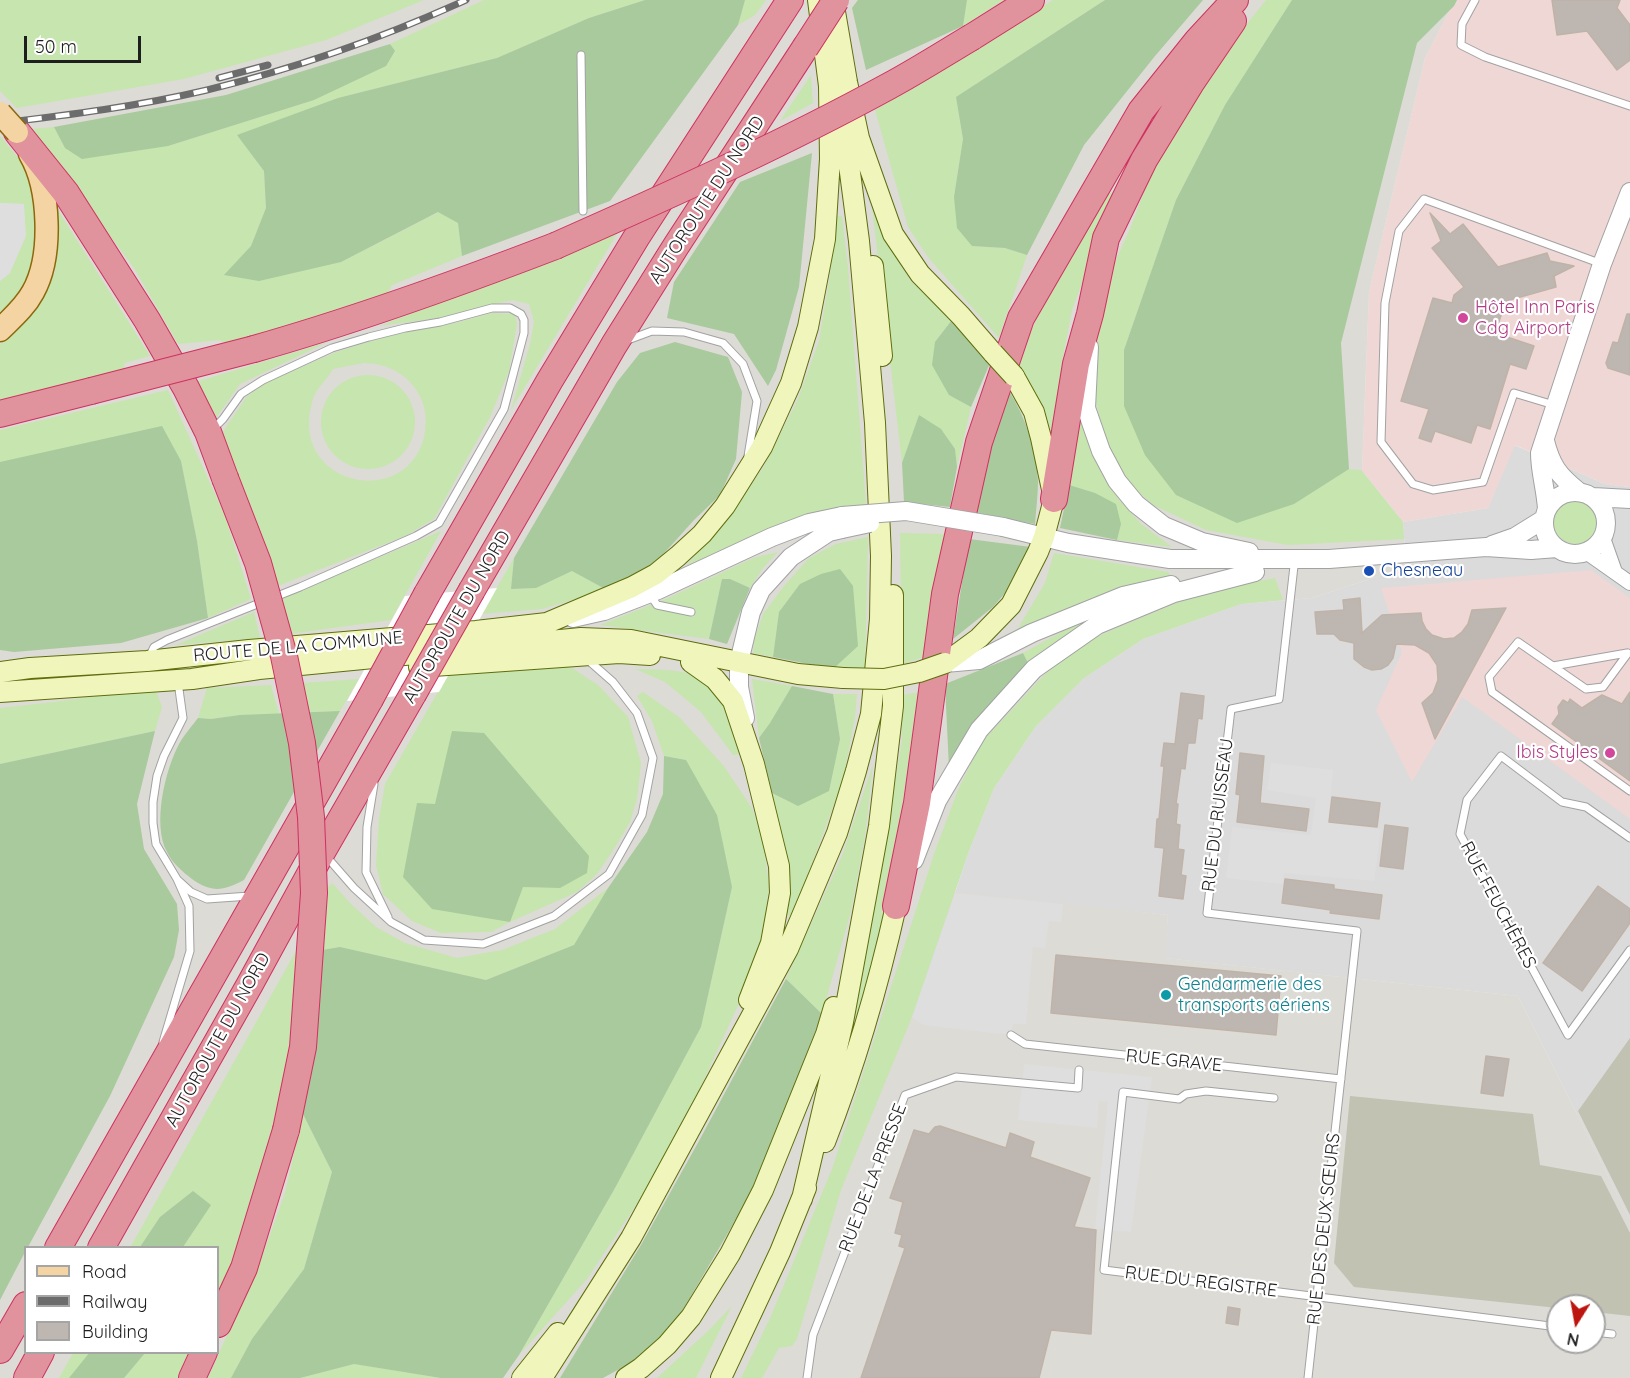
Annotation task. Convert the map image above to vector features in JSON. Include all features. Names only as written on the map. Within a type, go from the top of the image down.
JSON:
[{"type":"highway","name":"AUTOROUTE DU NORD","points":[[59,1246],[550,380],[636,238],[790,0]]},
{"type":"highway","name":"AUTOROUTE DU NORD","points":[[102,1246],[322,852],[614,345],[835,0]]},
{"type":"highway","points":[[0,414],[254,349],[349,320],[555,246],[682,190],[780,143],[890,86],[1031,0]]},
{"type":"highway","points":[[896,906],[916,803],[945,594],[979,442],[1021,318],[1141,111],[1197,41],[1235,0]]},
{"type":"highway","points":[[1053,499],[1076,364],[1090,314],[1106,238],[1144,160],[1191,83],[1247,0]]},
{"type":"highway","points":[[17,132],[66,193],[98,242],[147,320],[208,432],[258,563],[284,656],[302,743],[311,817],[314,893],[303,1047],[286,1130],[244,1268],[219,1322]]},
{"type":"highway","points":[[0,1350],[24,1308]]},
{"type":"highway","points":[[27,1378],[40,1354]]},
{"type":"highway","points":[[192,1378],[204,1354]]},
{"type":"main road","points":[[547,623],[595,604],[656,574],[702,534],[725,506],[762,447],[791,383],[808,327],[825,239],[830,159],[829,86],[818,0]]},
{"type":"main road","points":[[185,679],[259,669],[581,638],[631,640],[798,674],[884,680],[945,663],[979,638],[1011,605],[1044,537],[1053,499],[1034,412],[1014,376],[920,274],[893,234],[860,138],[847,82],[835,0]]},
{"type":"main road","points":[[542,1378],[631,1238],[788,949],[837,833],[871,714],[880,619],[881,556],[875,423],[859,241],[844,127],[829,86]]},
{"type":"main road","points":[[0,113],[17,132],[37,165],[45,205],[46,235],[42,271],[34,291],[22,308],[0,330]]},
{"type":"main road","points":[[802,1199],[840,1034],[868,890],[879,826],[893,706],[893,532],[890,456],[876,290],[858,158],[860,138]]},
{"type":"main road","name":"ROUTE DE LA COMMUNE","points":[[0,672],[147,661],[547,623]]},
{"type":"main road","points":[[185,679],[264,680],[639,653],[692,662],[713,656]]},
{"type":"main road","points":[[692,662],[715,679],[733,702],[754,764],[779,866],[780,893],[771,943],[724,1067]]},
{"type":"main road","name":"ROUTE DE LA COMMUNE","points":[[0,665],[30,668]]},
{"type":"main road","name":"ROUTE DE LA COMMUNE","points":[[0,692],[185,679]]},
{"type":"main road","points":[[626,1378],[667,1345],[691,1317],[730,1254],[763,1190],[826,1034],[868,890]]},
{"type":"main road","points":[[721,1378],[780,1252],[835,1116],[861,1040],[882,967],[896,906]]},
{"type":"main road","points":[[522,1378],[631,1238]]},
{"type":"street","points":[[1630,192],[1602,264],[1540,453],[1540,465],[1546,490],[1544,527],[1546,535],[1557,548],[1572,554],[1594,548],[1605,531],[1630,505]]},
{"type":"street","points":[[1090,314],[1086,408],[1101,451],[1117,481],[1136,504],[1164,526],[1202,542],[1289,563]]},
{"type":"street","points":[[1544,439],[1550,460],[1563,479],[1603,508],[1606,516],[1605,531],[1615,573]]},
{"type":"street","points":[[1486,547],[1515,537],[1546,514],[1558,496],[1568,492],[1630,499]]},
{"type":"street","name":"ROUTE DE LA COMMUNE","points":[[547,623],[604,611],[650,594],[772,537],[809,523],[842,522],[906,511],[1003,527],[1068,543],[1170,559],[1289,563]]},
{"type":"street","points":[[754,764],[739,687],[739,662],[751,612],[761,590],[791,557],[842,522]]},
{"type":"street","points":[[896,906],[937,801],[979,730],[1034,669],[1097,625],[1174,592],[1289,563],[1486,547],[1531,550],[1557,548]]},
{"type":"street","points":[[1586,552],[1630,584]]},
{"type":"street","points":[[945,663],[980,660],[1032,633],[1123,596],[1186,581],[1255,572]]},
{"type":"lane","points":[[1474,0],[1462,24],[1461,45],[1485,57],[1630,106]]},
{"type":"lane","points":[[581,55],[583,211]]},
{"type":"lane","points":[[1555,405],[1514,393],[1483,482],[1433,490],[1413,484],[1381,442],[1386,303],[1399,231],[1424,199],[1602,264]]},
{"type":"lane","points":[[147,661],[154,646],[321,578],[416,536],[439,523],[504,409],[522,342],[524,320],[521,314],[510,308],[492,308],[332,348],[263,380],[241,394],[224,419],[208,432]]},
{"type":"lane","points":[[614,345],[652,331],[684,332],[723,343],[743,364],[757,401],[746,474]]},
{"type":"lane","name":"RUE DU RUISSEAU","points":[[1289,563],[1279,699],[1231,709],[1207,913],[1357,931],[1341,1079]]},
{"type":"lane","points":[[650,594],[657,605],[691,612]]},
{"type":"lane","points":[[1629,652],[1603,687],[1586,689],[1518,642],[1489,677],[1492,692],[1630,791]]},
{"type":"lane","points":[[1552,666],[1629,652]]},
{"type":"lane","points":[[322,852],[354,888],[391,922],[424,940],[483,944],[554,915],[609,874],[642,815],[653,758],[637,713],[613,682],[581,656]]},
{"type":"lane","points":[[150,1084],[190,951],[189,906],[177,879],[156,844],[153,823],[157,776],[183,718],[185,679]]},
{"type":"lane","points":[[385,745],[371,797],[367,827],[366,872],[391,922]]},
{"type":"lane","name":"RUE FEUCHÈRES","points":[[1630,838],[1586,807],[1562,802],[1501,756],[1467,800],[1460,834],[1568,1035],[1630,950]]},
{"type":"lane","points":[[177,879],[190,892],[207,899],[258,895]]},
{"type":"lane","name":"RUE GRAVE","points":[[1011,1035],[1025,1044],[1341,1079]]},
{"type":"lane","name":"RUE DE LA PRESSE","points":[[807,1378],[813,1335],[905,1095],[956,1077],[1078,1088],[1079,1070]]},
{"type":"lane","name":"RUE DES DEUX SŒURS","points":[[1308,1378],[1341,1079]]},
{"type":"lane","name":"RUE DU REGISTRE","points":[[1274,1098],[1206,1091],[1186,1094],[1179,1099],[1123,1092],[1104,1270],[1546,1325]]},
{"type":"lane","points":[[1606,1333],[1612,1334]]},
{"type":"shaded area","points":[[0,0],[1455,0],[1425,58],[1369,292],[1362,470],[1403,522],[1406,567],[1312,598],[1241,604],[1143,639],[1084,678],[1036,726],[994,788],[955,892],[1168,915],[1165,958],[1518,996],[1630,1220],[1630,1378],[0,1378]]},
{"type":"shaded area","points":[[1455,0],[1630,0],[1630,487],[1605,484],[1515,445],[1488,508],[1403,522],[1362,470],[1369,292],[1425,58]]},
{"type":"shaded area","points":[[0,203],[24,204],[26,236],[10,273],[0,281]]},
{"type":"shaded area","points":[[1514,445],[1605,484],[1630,487],[1630,1220],[1518,996],[1164,958],[1168,915],[955,893],[994,788],[1036,726],[1084,678],[1143,639],[1241,604],[1312,598],[1406,567],[1403,522],[1488,508]]},
{"type":"shaded area","points":[[1591,570],[1630,598],[1630,819],[1462,697],[1412,782],[1376,710],[1402,652],[1381,588]]},
{"type":"shaded area","points":[[1271,763],[1333,770],[1328,823],[1381,829],[1374,881],[1284,873],[1283,884],[1226,878],[1232,827],[1311,835],[1316,798],[1267,790]]},
{"type":"shaded area","points":[[955,893],[1063,904],[1061,922],[1049,921],[1045,948],[1033,947],[1026,1024],[1013,1024],[1011,1035],[923,1025],[912,1017]]},
{"type":"shaded area","points":[[1630,1038],[1630,1215],[1578,1111]]},
{"type":"shaded area","points":[[1024,1064],[1152,1077],[1131,1232],[1095,1229],[1108,1102],[1099,1101],[1097,1128],[1018,1120]]},
{"type":"shaded area","points":[[1350,1096],[1533,1114],[1540,1165],[1601,1176],[1630,1233],[1630,1316],[1606,1313],[1606,1294],[1546,1294],[1546,1307],[1354,1287],[1334,1263]]},
{"type":"green space","points":[[0,0],[424,0],[326,40],[184,79],[17,108],[0,91]]},
{"type":"green space","points":[[484,0],[645,0],[589,18],[497,58],[338,98],[238,135],[264,171],[266,208],[251,246],[225,275],[341,262],[439,212],[458,223],[462,256],[392,285],[387,295],[228,346],[220,340],[178,344],[134,268],[30,129],[54,127],[65,148],[168,146],[314,100],[385,66],[395,52],[390,44]]},
{"type":"green space","points":[[645,0],[745,0],[738,25],[610,201],[462,256],[458,223],[438,212],[341,262],[259,281],[224,275],[251,246],[266,208],[264,171],[237,135],[338,98],[497,58],[589,18]]},
{"type":"green space","points":[[745,0],[766,0],[755,15],[738,25]]},
{"type":"green space","points":[[858,0],[967,0],[963,26],[866,70],[852,8]]},
{"type":"green space","points":[[967,0],[1004,0],[963,26]]},
{"type":"green space","points":[[1053,0],[1105,0],[956,97],[963,139],[954,197],[972,246],[1005,248],[1027,255],[999,338],[928,257],[908,227],[875,110]]},
{"type":"green space","points":[[1105,0],[1203,0],[1084,145],[1027,255],[1005,248],[972,246],[957,228],[954,197],[963,139],[956,97]]},
{"type":"green space","points":[[1266,0],[1292,0],[1225,105],[1176,200],[1124,350],[1294,504],[1349,469],[1361,470],[1403,522],[1404,539],[1288,545],[1206,530],[1153,505],[1122,477],[1103,435],[1094,393],[1096,324],[1108,277],[1130,229],[1150,176],[1183,113],[1201,82]]},
{"type":"green space","points":[[1292,0],[1457,0],[1454,6],[1417,43],[1341,343],[1349,469],[1294,504],[1237,523],[1176,495],[1145,455],[1124,406],[1124,350],[1176,200],[1225,105]]},
{"type":"green space","points":[[390,44],[395,51],[386,66],[314,100],[168,146],[82,159],[65,148],[54,127],[226,95]]},
{"type":"green space","points":[[811,75],[813,103],[780,121]]},
{"type":"green space","points":[[0,136],[27,168],[36,192],[37,250],[26,287],[0,319],[0,281],[10,273],[24,204],[0,203]]},
{"type":"green space","points":[[812,153],[799,287],[776,370],[768,386],[734,334],[667,318],[674,282],[740,182]]},
{"type":"green space","points":[[1105,193],[1113,193],[1072,310],[1062,362],[1054,446],[1039,405],[1019,367],[1045,298]]},
{"type":"green space","points":[[871,198],[889,247],[910,280],[952,320],[935,342],[949,395],[971,407],[957,467],[955,449],[919,415],[902,463]]},
{"type":"green space","points":[[56,207],[150,356],[124,363],[125,372],[0,401],[0,344],[37,309],[55,272],[58,234]]},
{"type":"green space","points":[[836,216],[842,216],[848,268],[866,505],[802,517],[683,570],[734,508],[763,468],[798,399],[819,341],[830,275]]},
{"type":"green space","points":[[618,232],[511,410],[534,322],[529,304],[512,300],[439,318],[379,326]]},
{"type":"green space","points":[[491,313],[515,314],[517,324],[509,371],[490,417],[434,519],[405,536],[275,587],[220,436],[247,396],[265,383],[336,352],[388,336],[459,322]],"holes":[[[364,363],[389,368],[410,382],[422,401],[426,424],[423,441],[411,463],[393,476],[371,481],[350,478],[330,468],[316,451],[309,428],[313,399],[333,369]]]},
{"type":"green space","points":[[952,320],[991,361],[971,407],[949,395],[932,365],[935,342]]},
{"type":"green space","points":[[328,342],[240,384],[216,418],[196,382]]},
{"type":"green space","points":[[675,342],[728,357],[742,392],[736,459],[720,495],[658,560],[607,590],[572,571],[536,588],[511,589],[514,558],[617,382],[640,353]]},
{"type":"green space","points":[[368,375],[386,379],[401,389],[411,404],[415,422],[411,440],[401,455],[386,465],[368,469],[350,465],[335,455],[325,440],[321,422],[325,404],[335,389],[350,379]]},
{"type":"green space","points":[[1080,384],[1083,424],[1092,455],[1118,498],[1141,524],[1172,547],[1117,540],[1121,524],[1069,485]]},
{"type":"green space","points":[[168,390],[225,516],[251,599],[208,618],[197,541],[181,461],[0,464],[0,430]]},
{"type":"green space","points":[[1009,391],[1025,423],[1035,457],[1038,481],[1035,524],[973,512],[998,420]]},
{"type":"green space","points":[[919,415],[941,429],[955,449],[957,467],[950,507],[904,502],[902,463]]},
{"type":"green space","points":[[162,426],[181,461],[197,541],[208,618],[121,643],[14,652],[0,650],[0,462]]},
{"type":"green space","points":[[1069,485],[1095,493],[1116,504],[1121,524],[1117,540],[1060,528]]},
{"type":"green space","points":[[1576,498],[1592,505],[1599,521],[1592,537],[1576,544],[1560,537],[1553,521],[1560,505]]},
{"type":"green space","points":[[441,531],[391,620],[289,634],[280,600]]},
{"type":"green space","points":[[900,533],[944,534],[927,656],[902,664]]},
{"type":"green space","points":[[868,537],[865,670],[833,669],[800,584],[779,612],[773,657],[753,653],[754,641],[763,614],[809,558],[836,544]]},
{"type":"green space","points":[[969,539],[1031,547],[1017,579],[993,607],[953,639]]},
{"type":"green space","points":[[778,552],[763,568],[750,588],[730,579],[722,579],[709,639],[600,625],[668,598],[753,558]]},
{"type":"green space","points":[[1054,553],[1168,572],[1171,576],[1084,601],[1017,630],[1045,583]]},
{"type":"green space","points":[[514,558],[511,589],[536,588],[572,571],[607,590],[542,609],[482,614]]},
{"type":"green space","points":[[840,569],[853,586],[858,646],[833,669],[773,657],[779,612],[800,584],[821,574]]},
{"type":"green space","points":[[1275,578],[1283,600],[1241,604],[1143,639],[1084,678],[1036,726],[994,788],[969,851],[912,1017],[841,1190],[797,1339],[792,1346],[779,1348],[762,1378],[741,1378],[771,1316],[832,1169],[935,851],[958,790],[981,743],[1045,674],[1086,642],[1186,599]]},
{"type":"green space","points":[[722,579],[730,579],[750,588],[727,644],[709,639]]},
{"type":"green space","points":[[254,612],[260,638],[176,645]]},
{"type":"green space","points":[[1085,619],[1089,624],[1028,663],[1023,653]]},
{"type":"green space","points":[[1023,653],[1028,663],[949,768],[945,684]]},
{"type":"green space","points":[[546,663],[572,668],[598,685],[628,717],[641,763],[637,799],[630,822],[597,874],[577,892],[491,932],[441,933],[412,921],[383,894],[376,865],[379,819],[385,784],[450,671]],"holes":[[[417,804],[435,804],[560,888],[523,887]]]},
{"type":"green space","points":[[635,669],[684,672],[706,681],[722,700],[740,754],[733,755],[701,712],[665,682]]},
{"type":"green space","points":[[359,679],[340,711],[307,712],[302,683]]},
{"type":"green space","points":[[752,679],[792,686],[759,738]]},
{"type":"green space","points":[[271,685],[279,714],[198,718],[207,688]]},
{"type":"green space","points":[[792,686],[833,694],[840,739],[829,791],[798,806],[772,793],[759,738]]},
{"type":"green space","points":[[155,688],[162,707],[155,731],[0,764],[0,708]]},
{"type":"green space","points":[[643,692],[679,717],[723,765],[752,808],[763,840],[769,886],[762,941],[747,986],[700,1088],[644,1193],[587,1279],[519,1355],[615,1188],[701,1027],[732,887],[686,760],[664,756],[652,721],[637,696]]},
{"type":"green space","points":[[920,692],[886,908],[856,1018],[849,1019],[875,899],[902,741],[902,695]]},
{"type":"green space","points":[[833,694],[857,694],[855,717],[843,780],[792,917],[786,914],[790,890],[788,864],[772,793],[798,806],[840,739]]},
{"type":"green space","points":[[340,711],[244,880],[224,888],[206,887],[178,867],[169,856],[163,840],[162,798],[174,755],[198,718]]},
{"type":"green space","points":[[155,731],[137,804],[144,849],[177,904],[179,930],[174,957],[110,1096],[29,1246],[24,1246],[24,1254],[0,1300],[0,764]]},
{"type":"green space","points":[[452,731],[484,733],[589,856],[587,873],[560,888],[523,887],[510,922],[432,909],[403,877],[417,803],[435,804]]},
{"type":"green space","points":[[664,756],[686,760],[717,815],[732,887],[701,1027],[615,1188],[519,1355],[503,1378],[441,1378],[354,1364],[300,1378],[231,1378],[252,1339],[304,1269],[332,1172],[303,1114],[316,1040],[322,950],[340,947],[486,980],[574,945],[608,888],[647,832],[663,794]]},
{"type":"green space","points":[[873,765],[865,836],[851,911],[822,1014],[786,979],[842,856]]},
{"type":"green space","points":[[332,883],[376,927],[405,943],[457,958],[502,950],[555,929],[608,888],[574,945],[486,980],[340,947],[322,950],[326,889]]},
{"type":"green space","points":[[297,949],[290,1040],[274,1129],[234,1275],[219,1308],[219,1246],[184,1246],[194,1231],[193,1191],[160,1217],[141,1246],[131,1246]]},
{"type":"green space","points":[[786,979],[822,1014],[756,1185],[678,1318],[643,1356],[603,1378],[560,1378],[641,1245]]},
{"type":"green space","points":[[303,1114],[332,1172],[304,1269],[252,1339],[231,1378],[208,1378],[263,1254],[285,1193]]},
{"type":"green space","points":[[193,1191],[211,1205],[184,1246],[141,1246],[160,1217]]},
{"type":"green space","points":[[732,1306],[696,1378],[657,1378],[708,1331]]},
{"type":"green space","points":[[72,1354],[89,1354],[69,1378],[59,1378]]},
{"type":"green space","points":[[88,1354],[144,1354],[124,1378],[69,1378]]},
{"type":"green space","points":[[144,1354],[195,1354],[182,1378],[124,1378]]},
{"type":"green space","points":[[354,1364],[441,1378],[300,1378]]},
{"type":"pier","points":[[497,588],[439,692],[347,701],[405,596]]},
{"type":"building","points":[[1552,0],[1620,0],[1617,8],[1630,25],[1630,60],[1617,70],[1587,31],[1557,35]]},
{"type":"building","name":"Hôtel Inn Paris Cdg Airport","points":[[1430,213],[1450,234],[1463,224],[1498,267],[1547,253],[1550,261],[1574,266],[1554,276],[1556,287],[1506,301],[1495,333],[1534,346],[1526,369],[1510,364],[1490,429],[1477,425],[1471,443],[1435,431],[1431,442],[1419,438],[1429,409],[1401,401],[1433,298],[1452,303],[1454,295],[1464,287],[1432,248],[1441,241]]},
{"type":"building","points":[[1627,314],[1630,314],[1630,375],[1608,368],[1606,363],[1613,342],[1618,343]]},
{"type":"building","points":[[1360,598],[1362,633],[1382,615],[1421,613],[1426,629],[1432,635],[1444,639],[1454,638],[1462,632],[1468,624],[1472,610],[1506,608],[1435,739],[1422,703],[1433,693],[1438,680],[1437,665],[1429,653],[1415,645],[1396,644],[1393,658],[1388,665],[1372,670],[1354,659],[1354,643],[1340,640],[1334,634],[1317,634],[1315,612],[1344,610],[1343,600]]},
{"type":"building","name":"Ibis Styles","points":[[1630,692],[1630,781],[1552,724],[1559,714],[1558,707],[1563,700],[1568,703],[1570,699],[1582,708],[1602,695],[1622,704]]},
{"type":"building","points":[[1181,693],[1204,696],[1202,719],[1198,718],[1195,743],[1188,743],[1185,769],[1181,768],[1176,804],[1178,804],[1176,824],[1180,825],[1178,849],[1184,850],[1181,875],[1186,876],[1183,899],[1159,896],[1164,848],[1155,847],[1164,766],[1161,766],[1164,743],[1175,744]]},
{"type":"building","points":[[1240,753],[1264,756],[1260,803],[1309,809],[1306,831],[1237,822],[1240,795],[1236,794]]},
{"type":"building","points":[[1332,797],[1380,803],[1377,827],[1329,822]]},
{"type":"building","points":[[1385,825],[1408,828],[1403,869],[1380,866]]},
{"type":"building","points":[[1285,879],[1334,885],[1334,889],[1382,895],[1379,919],[1330,913],[1331,910],[1282,903]]},
{"type":"building","points":[[1598,886],[1630,909],[1630,923],[1582,991],[1543,963]]},
{"type":"building","name":"Gendarmerie des transports aériens","points":[[1056,955],[1281,976],[1276,1035],[1051,1013]]},
{"type":"building","points":[[1486,1056],[1509,1059],[1503,1096],[1481,1093]]},
{"type":"building","points":[[940,1126],[1006,1148],[1010,1133],[1034,1142],[1030,1157],[1090,1178],[1074,1227],[1096,1230],[1091,1334],[1051,1330],[1039,1378],[861,1378],[905,1248],[899,1246],[902,1235],[895,1233],[903,1202],[890,1198],[914,1130],[929,1134],[935,1127]]},
{"type":"building","points":[[1228,1307],[1240,1309],[1238,1325],[1226,1323]]},
{"type":"railway","points":[[0,123],[130,105],[207,90],[339,51],[466,0]]},
{"type":"railway","points":[[219,78],[268,65]]},
{"type":"place","name":"Hôtel Inn Paris Cdg Airport","points":[[1463,318]]},
{"type":"place","name":"Chesneau","points":[[1369,571]]},
{"type":"place","name":"Ibis Styles","points":[[1610,753]]},
{"type":"place","name":"Gendarmerie des transports aériens","points":[[1166,995]]}]
